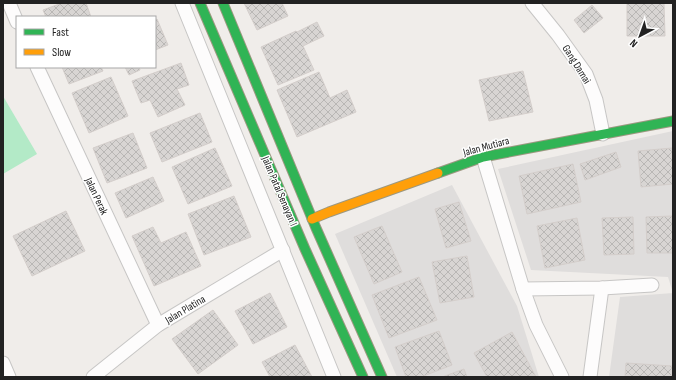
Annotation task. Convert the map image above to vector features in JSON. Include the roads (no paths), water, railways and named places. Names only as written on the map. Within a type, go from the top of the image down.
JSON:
[{"type":"street","points":[[9,3],[16,20]]},
{"type":"street","name":"Jalan Patal Senayan I","points":[[182,3],[334,377]]},
{"type":"street","name":"Jalan Patal Senayan I","points":[[200,3],[305,249],[363,377]]},
{"type":"street","name":"Jalan Patal Senayan I","points":[[223,3],[312,219],[382,377]]},
{"type":"street","name":"Gang Damai","points":[[532,3],[558,35],[586,74],[596,100],[603,134]]},
{"type":"street","name":"Jalan Perak","points":[[37,68],[158,325]]},
{"type":"street","name":"Jalan Mutiara","points":[[312,219],[483,157],[673,121]]},
{"type":"street","points":[[483,157],[523,289],[536,325],[562,377]]},
{"type":"street","name":"Jalan Platina","points":[[93,377],[158,325],[283,250]]},
{"type":"street","points":[[523,289],[602,288],[652,285]]},
{"type":"street","points":[[590,377],[602,288]]},
{"type":"street","points":[[3,363],[9,377]]}]
